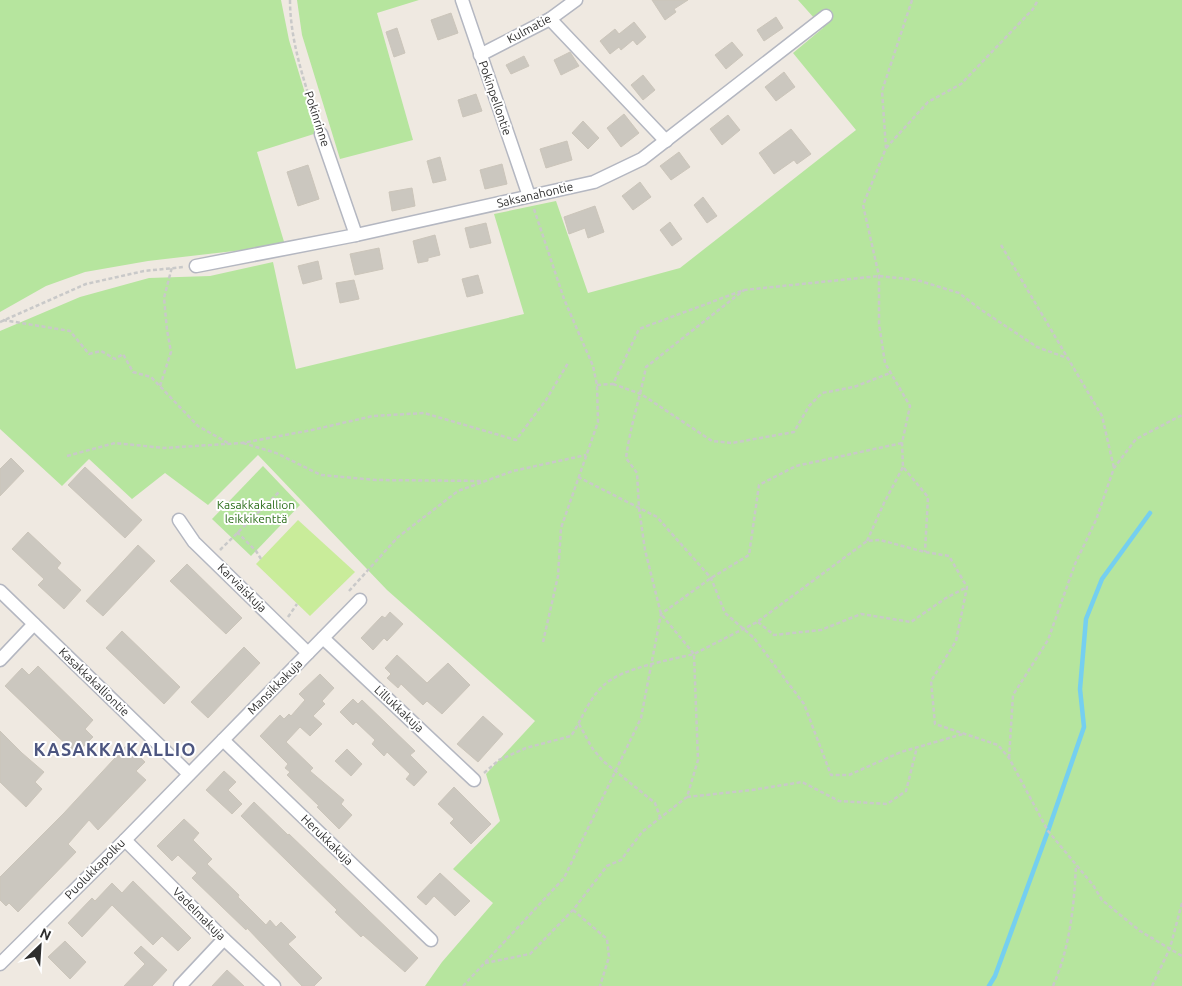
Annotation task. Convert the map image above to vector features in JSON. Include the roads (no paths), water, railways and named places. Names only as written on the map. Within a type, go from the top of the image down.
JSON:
[{"type":"street","name":"Pokinpellontie","points":[[462,0],[529,196]]},
{"type":"street","name":"Kulmatie","points":[[480,55],[550,19],[576,0]]},
{"type":"street","name":"Saksanahontie","points":[[196,266],[356,235],[594,182],[642,159],[826,16]]},
{"type":"street","points":[[550,19],[666,141]]},
{"type":"street","name":"Pokinrinne","points":[[321,134],[356,235]]},
{"type":"street","name":"Karviaiskuja","points":[[179,520],[194,542],[308,653]]},
{"type":"street","name":"Kasakkakalliontie","points":[[0,591],[189,774]]},
{"type":"street","name":"Mansikkakuja","points":[[189,774],[360,600]]},
{"type":"street","points":[[0,660],[34,624]]},
{"type":"street","name":"Lillukkakuja","points":[[323,638],[474,780]]},
{"type":"street","name":"Herukkakuja","points":[[223,740],[432,940]]},
{"type":"street","name":"Puolukkapolku","points":[[0,964],[189,774]]},
{"type":"street","name":"Vadelmakuja","points":[[125,840],[274,986]]},
{"type":"street","points":[[180,986],[224,939]]},
{"type":"waterway","points":[[989,986],[995,976],[1084,727],[1080,689],[1086,619],[1102,579],[1150,513]]},
{"type":"district","name":"KASAKKAKALLIO","points":[[115,750]]},
{"type":"park label","name":"Kasakkakallion leikkikenttä","points":[[256,512]]}]
